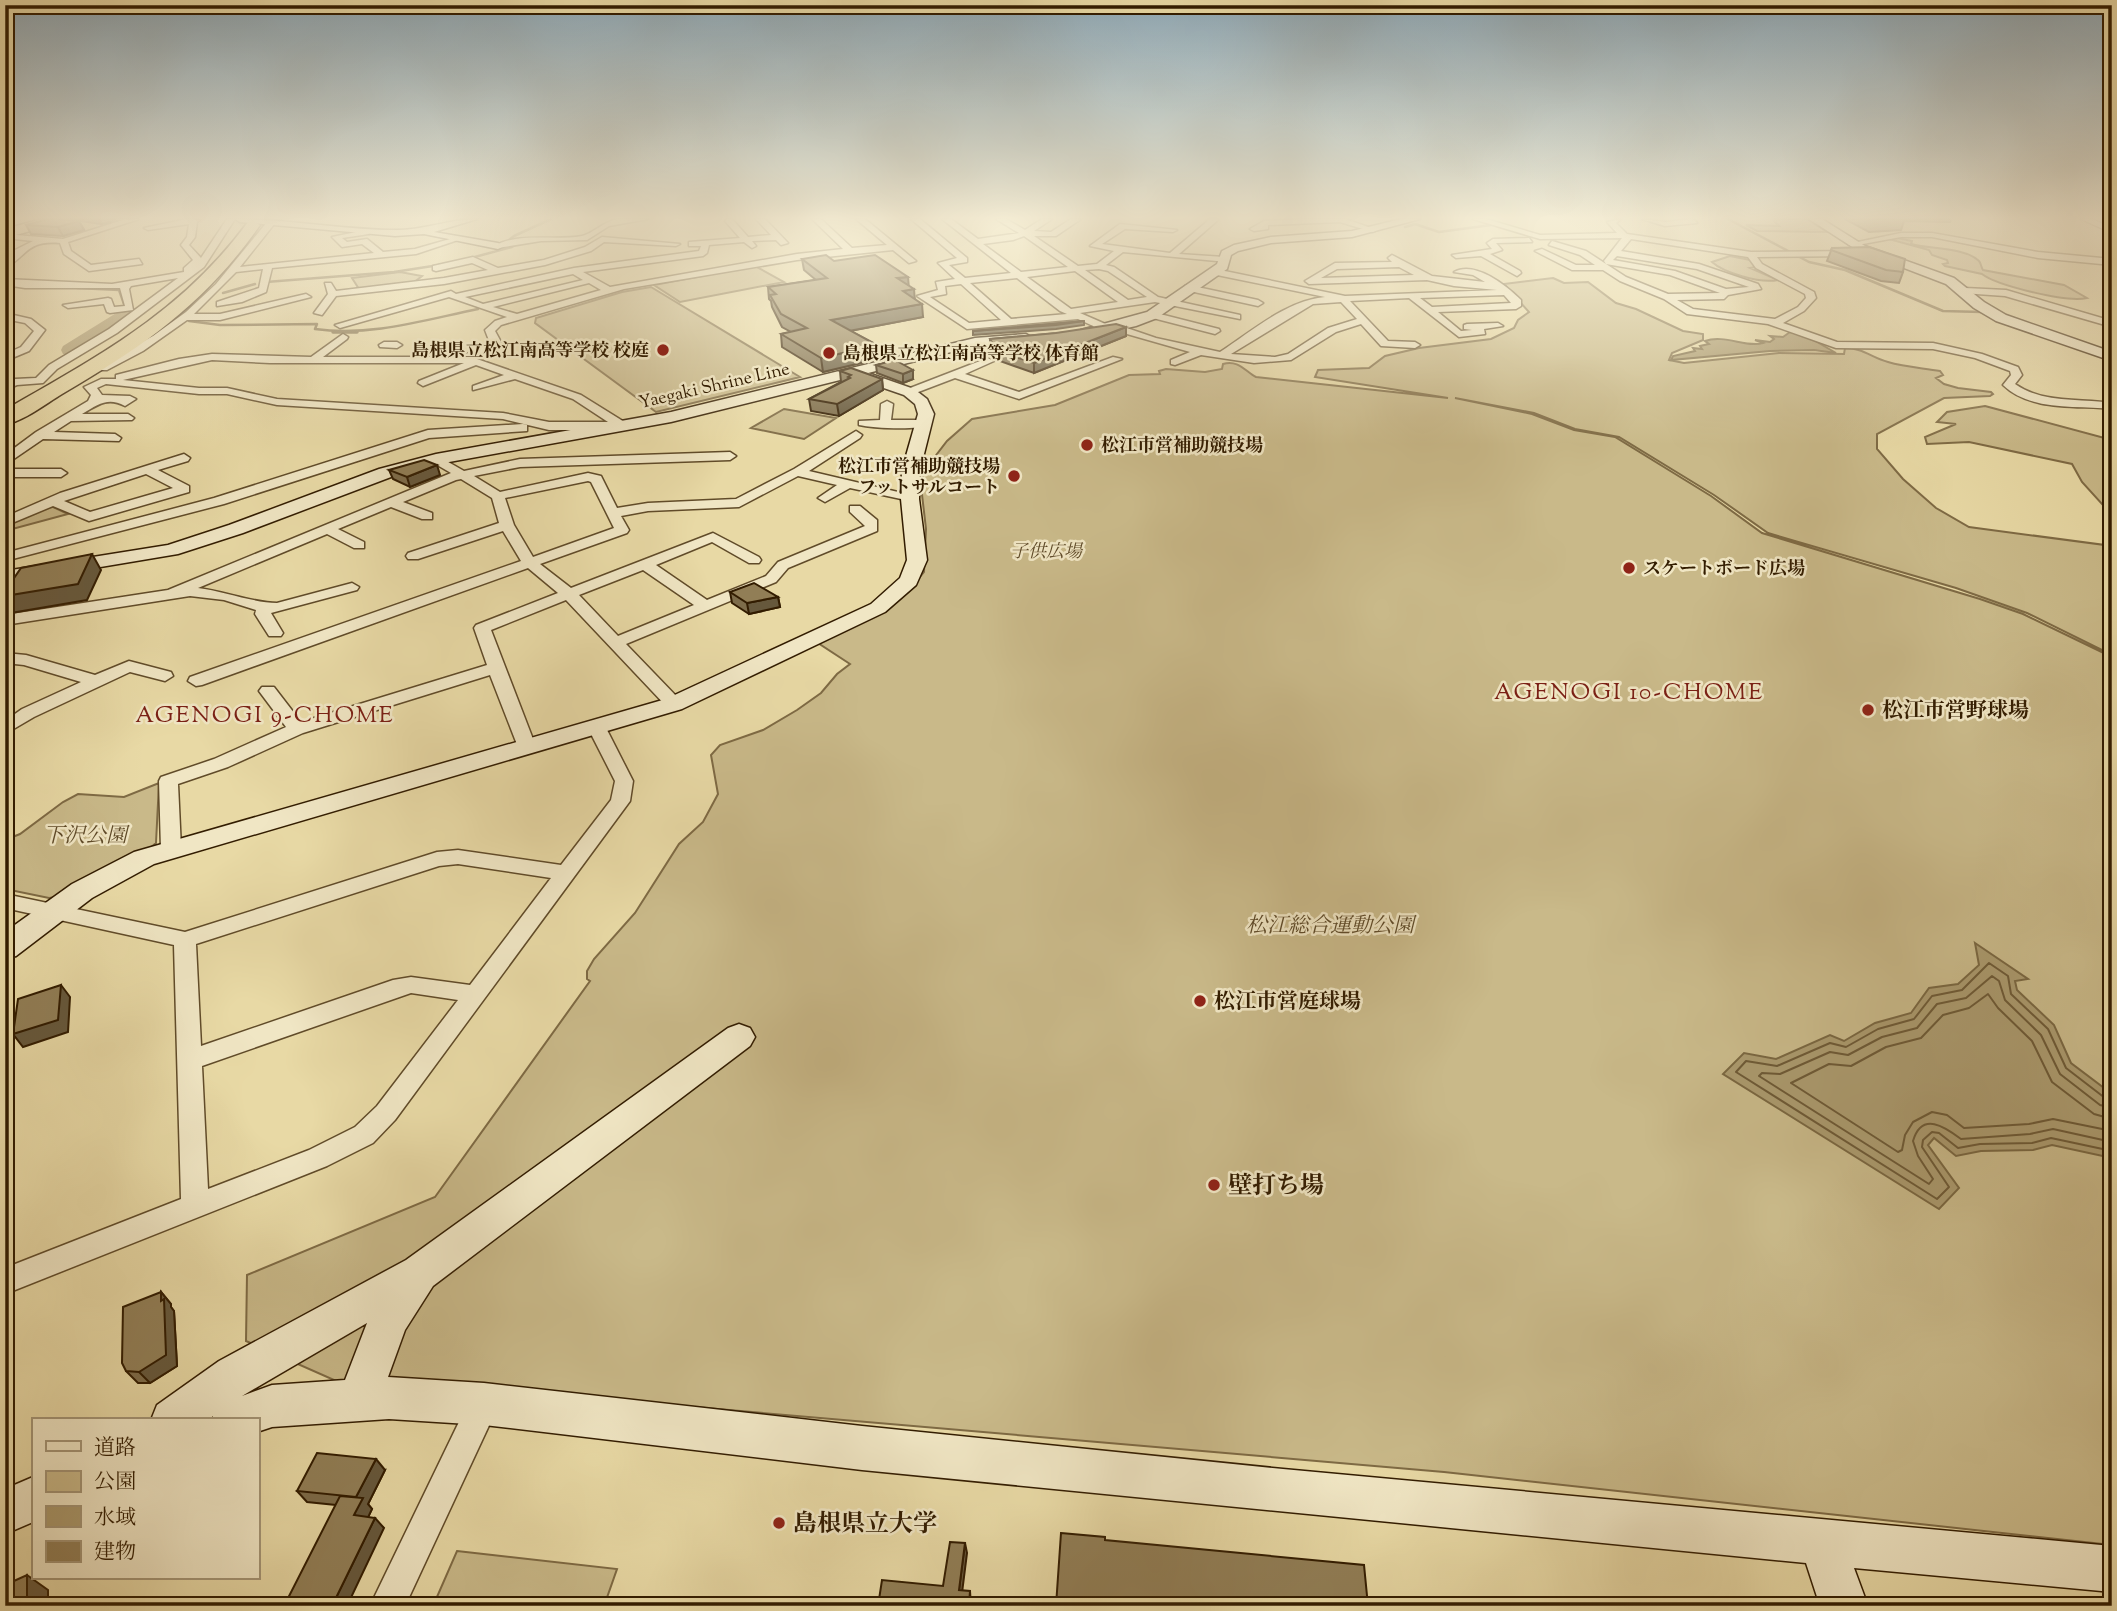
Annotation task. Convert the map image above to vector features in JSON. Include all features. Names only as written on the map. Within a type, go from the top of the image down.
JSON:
[{"type":"highway","points":[[5,401],[179,294]]},
{"type":"highway","points":[[5,410],[121,338],[183,294]]},
{"type":"highway","points":[[5,419],[156,324],[188,294]]},
{"type":"highway","points":[[5,428],[94,379],[161,328],[200,294]]},
{"type":"main road","points":[[1068,335],[1112,328],[1172,301],[1180,294]]},
{"type":"main road","points":[[1968,294],[1979,305],[2001,317],[2112,358]]},
{"type":"main road","name":"Yaegaki Shrine Line","points":[[5,577],[171,550],[236,529],[385,472],[436,459],[694,412],[984,341],[1043,337]]},
{"type":"main road","points":[[852,372],[909,392],[925,408],[924,424],[911,470],[910,499]]},
{"type":"street","points":[[125,294],[127,309]]},
{"type":"street","points":[[8,383],[39,381],[53,367],[142,310],[172,294]]},
{"type":"street","points":[[98,398],[90,387],[94,379],[186,317],[198,305],[202,294]]},
{"type":"street","points":[[198,305],[233,302],[252,294]]},
{"type":"street","points":[[319,313],[328,294]]},
{"type":"street","points":[[340,325],[462,294]]},
{"type":"street","points":[[483,307],[535,294]]},
{"type":"street","points":[[462,360],[495,345],[490,330],[498,323],[594,294]]},
{"type":"street","points":[[932,294],[922,296],[967,326],[1081,316]]},
{"type":"street","points":[[976,294],[1009,323]]},
{"type":"street","points":[[1046,294],[1069,312],[1112,328],[1199,352],[1235,358],[1291,357],[1334,328],[1364,321]]},
{"type":"street","points":[[1113,294],[1126,303]]},
{"type":"street","points":[[1139,294],[1154,307]]},
{"type":"street","points":[[1217,294],[1258,303]]},
{"type":"street","points":[[1322,294],[1342,298],[1387,345],[1415,345]]},
{"type":"street","points":[[1222,355],[1311,301],[1438,294]]},
{"type":"street","points":[[1430,310],[1516,306],[1516,300],[1510,294]]},
{"type":"street","points":[[1662,294],[1688,312],[1772,322],[1782,321],[1801,309],[1811,298],[1810,294]]},
{"type":"street","points":[[2011,294],[2112,324]]},
{"type":"street","points":[[1411,295],[1459,334],[1481,332],[1474,327]]},
{"type":"street","points":[[453,296],[515,317]]},
{"type":"street","points":[[1667,297],[1732,296]]},
{"type":"street","points":[[186,317],[220,317],[306,297]]},
{"type":"street","points":[[68,305],[108,301],[110,310],[142,310]]},
{"type":"street","points":[[1172,301],[1237,317]]},
{"type":"street","points":[[1069,312],[1126,303],[1154,307],[1215,331]]},
{"type":"street","points":[[8,383],[127,309]]},
{"type":"street","points":[[377,315],[391,320]]},
{"type":"street","points":[[5,316],[28,321],[40,330],[25,349],[5,358]]},
{"type":"street","points":[[1772,322],[1836,345],[1921,345],[1968,353],[2018,371],[2010,387],[2039,398],[2061,403],[2112,406]]},
{"type":"street","points":[[1455,327],[1498,326]]},
{"type":"street","points":[[315,358],[344,337]]},
{"type":"street","points":[[955,374],[1019,396],[1155,339]]},
{"type":"street","points":[[367,359],[390,344]]},
{"type":"street","points":[[909,392],[989,361],[956,347]]},
{"type":"street","points":[[1175,362],[1199,352]]},
{"type":"street","points":[[1917,352],[1958,358],[2015,379]]},
{"type":"street","points":[[94,379],[198,358],[462,360],[477,362],[577,397],[622,426]]},
{"type":"street","points":[[423,383],[477,362]]},
{"type":"street","points":[[477,388],[516,375]]},
{"type":"street","points":[[94,379],[199,391],[227,391],[278,402],[503,416],[549,426]]},
{"type":"street","points":[[5,461],[98,398],[130,399],[125,403]]},
{"type":"street","points":[[885,425],[887,404]]},
{"type":"street","points":[[70,418],[128,418]]},
{"type":"street","points":[[863,423],[924,424]]},
{"type":"street","points":[[5,557],[219,501],[428,434],[549,426],[622,426]]},
{"type":"street","points":[[40,435],[116,438]]},
{"type":"street","points":[[613,513],[648,507],[739,503],[798,472],[856,435]]},
{"type":"street","points":[[174,593],[326,528],[462,475],[520,463],[730,456]]},
{"type":"street","points":[[5,522],[52,500],[184,458]]},
{"type":"street","points":[[196,681],[622,530],[596,479],[588,477],[498,496],[436,459]]},
{"type":"street","points":[[52,500],[89,517],[184,489],[146,470]]},
{"type":"street","points":[[5,948],[116,871],[171,849],[674,704],[863,617],[899,591],[909,580],[917,560],[910,499],[798,472]]},
{"type":"street","points":[[5,473],[61,473]]},
{"type":"street","points":[[825,498],[850,483]]},
{"type":"street","points":[[498,496],[507,525],[530,563],[569,594],[674,704]]},
{"type":"street","points":[[390,502],[427,516]]},
{"type":"street","points":[[617,642],[771,579],[783,565],[872,528],[872,523],[855,509]]},
{"type":"street","points":[[413,556],[507,525]]},
{"type":"street","points":[[326,528],[359,545]]},
{"type":"street","points":[[527,747],[482,628],[713,537],[754,560]]},
{"type":"street","points":[[645,564],[706,606]]},
{"type":"street","points":[[5,620],[123,604],[174,593],[203,592],[264,608],[306,601],[352,587]]},
{"type":"street","points":[[264,608],[263,614],[275,633]]},
{"type":"street","points":[[5,658],[26,660],[96,681]]},
{"type":"street","points":[[5,729],[28,713],[129,666],[165,676]]},
{"type":"street","points":[[171,849],[168,781],[221,763],[297,729],[496,668]]},
{"type":"street","points":[[268,691],[297,729]]},
{"type":"street","points":[[5,1281],[318,1158],[365,1135],[386,1113],[620,801],[624,781],[597,728]]},
{"type":"street","points":[[5,901],[185,940],[437,859],[458,857],[566,873]]},
{"type":"street","points":[[185,940],[195,1205]]},
{"type":"street","points":[[190,1060],[393,989],[411,985],[476,994]]},
{"type":"street","points":[[175,1418],[234,1376],[420,1273],[739,1037]]},
{"type":"street","points":[[358,1400],[389,1319],[420,1273]]},
{"type":"street","points":[[239,1418],[272,1406],[389,1398],[484,1404],[862,1448],[2112,1570]]},
{"type":"street","points":[[387,1606],[484,1404]]},
{"type":"street","points":[[5,1512],[32,1499]]},
{"type":"street","points":[[1822,1543],[1844,1606]]},
{"type":"green space","name":"島根県立松江南高等学校 校庭","points":[[615,294],[663,294],[800,377],[656,412],[535,323],[536,318]]},
{"type":"green space","points":[[668,294],[721,294],[680,302]]},
{"type":"green space","name":"松江総合運動公園","points":[[1513,294],[1604,294],[1616,303],[1636,309],[1683,331],[1703,334],[1703,340],[1672,353],[1669,360],[1684,363],[1779,353],[1844,354],[1845,348],[1851,348],[1894,364],[1940,371],[1943,375],[1936,378],[1944,384],[1993,394],[1944,398],[1877,434],[1877,449],[1903,479],[1936,508],[1969,527],[2112,546],[2112,655],[2027,613],[1956,588],[1768,533],[1714,495],[1619,437],[1575,429],[1534,413],[1455,398],[1532,414],[1574,430],[1615,437],[1711,496],[1762,533],[2023,614],[2112,657],[2112,1545],[1444,1472],[520,1392],[343,1384],[246,1341],[247,1275],[435,1197],[590,981],[587,979],[587,971],[594,959],[635,913],[679,844],[703,822],[718,794],[711,755],[720,745],[763,730],[821,693],[837,674],[850,664],[818,643],[912,587],[924,572],[926,529],[921,486],[924,471],[947,441],[972,419],[1055,405],[1129,375],[1160,374],[1159,371],[1166,369],[1205,372],[1222,369],[1223,364],[1228,363],[1237,365],[1256,377],[1448,398],[1315,377],[1318,370],[1369,368],[1385,356],[1419,348],[1491,339],[1514,328],[1518,320],[1529,312]]},
{"type":"green space","points":[[2044,294],[2080,294],[2087,298],[2077,299]]},
{"type":"green space","points":[[1985,406],[2112,440],[2112,515],[2082,482],[2072,464],[1969,442],[1927,444],[1925,437],[1956,424],[1937,422],[1947,412]]},
{"type":"green space","points":[[784,409],[836,418],[804,439],[751,428]]},
{"type":"green space","points":[[51,506],[68,514],[5,531],[5,525]]},
{"type":"green space","name":"下沢公園","points":[[159,783],[156,843],[150,848],[56,897],[5,889],[5,840],[20,834],[78,794],[124,797]]},
{"type":"green space","points":[[457,1551],[617,1569],[604,1606],[433,1606]]},
{"type":"water","points":[[1790,332],[1805,335],[1836,353],[1814,350],[1770,351],[1671,360],[1673,356],[1695,351],[1693,348],[1702,349],[1700,346],[1709,344],[1705,341],[1712,339],[1757,344],[1763,343],[1755,340],[1770,342],[1774,339],[1770,336],[1783,337]]},
{"type":"water","points":[[1975,943],[2028,979],[2015,981],[2017,990],[2054,1025],[2071,1063],[2112,1094],[2112,1158],[2052,1145],[2033,1150],[1981,1151],[1956,1156],[1934,1138],[1928,1145],[1959,1188],[1939,1209],[1723,1074],[1744,1053],[1776,1059],[1830,1035],[1844,1041],[1875,1023],[1911,1013],[1929,988],[1958,984],[1979,965]]},
{"type":"building","points":[[908,294],[922,304],[831,320],[877,345],[821,358],[781,334],[807,328],[781,314],[770,295]]},
{"type":"building","points":[[1084,321],[1056,325],[973,331],[1039,325]]},
{"type":"building","points":[[1116,324],[1126,327],[1034,363],[997,351],[990,339],[1056,333]]},
{"type":"building","points":[[895,360],[913,370],[903,374],[876,365]]},
{"type":"building","points":[[851,368],[882,379],[837,404],[809,399],[850,378],[848,377],[851,375],[840,371]]},
{"type":"building","points":[[424,460],[437,465],[407,477],[389,470]]},
{"type":"building","points":[[92,554],[78,584],[5,596],[5,580],[14,578],[21,568]]},
{"type":"building","points":[[754,583],[778,597],[747,603],[730,592]]},
{"type":"building","points":[[61,985],[58,1020],[13,1034],[18,999]]},
{"type":"building","points":[[161,1292],[161,1301],[164,1299],[166,1355],[139,1372],[126,1371],[122,1363],[123,1307]]},
{"type":"building","points":[[317,1453],[376,1459],[356,1497],[297,1491]]},
{"type":"building","points":[[340,1496],[363,1498],[354,1515],[375,1518],[332,1606],[284,1606]]},
{"type":"building","points":[[1061,1533],[1105,1537],[1105,1540],[1364,1565],[1368,1606],[1056,1606]]},
{"type":"building","points":[[950,1542],[965,1543],[959,1590],[970,1591],[969,1606],[878,1606],[882,1580],[943,1586]]},
{"type":"building","points":[[27,1575],[27,1600],[16,1606],[5,1606],[5,1585]]},
{"type":"waterway","points":[[120,294],[124,304]]},
{"type":"waterway","points":[[1903,294],[1943,311],[1982,312]]},
{"type":"waterway","points":[[189,321],[220,325],[317,324],[315,329],[356,331],[397,326],[478,309]]},
{"type":"waterway","points":[[70,350],[126,312]]},
{"type":"waterway","points":[[333,332],[357,332]]},
{"type":"place","name":"島根県立松江南高等学校 校庭","points":[[663,350]]},
{"type":"place","name":"島根県立松江南高等学校 体育館","points":[[829,353]]},
{"type":"place","name":"松江市営補助競技場","points":[[1087,445]]},
{"type":"place","name":"松江市営補助競技場 フットサルコート","points":[[1014,476]]},
{"type":"place","name":"スケートボード広場","points":[[1629,568]]},
{"type":"place","name":"松江市営野球場","points":[[1868,710]]},
{"type":"place","name":"松江市営庭球場","points":[[1200,1001]]},
{"type":"place","name":"壁打ち場","points":[[1214,1185]]},
{"type":"place","name":"島根県立大学","points":[[779,1523]]},
{"type":"district","name":"AGENOGI 10-CHOME","points":[[1629,691]]},
{"type":"district","name":"AGENOGI 9-CHOME","points":[[265,714]]},
{"type":"park label","name":"子供広場","points":[[1046,551]]}]
